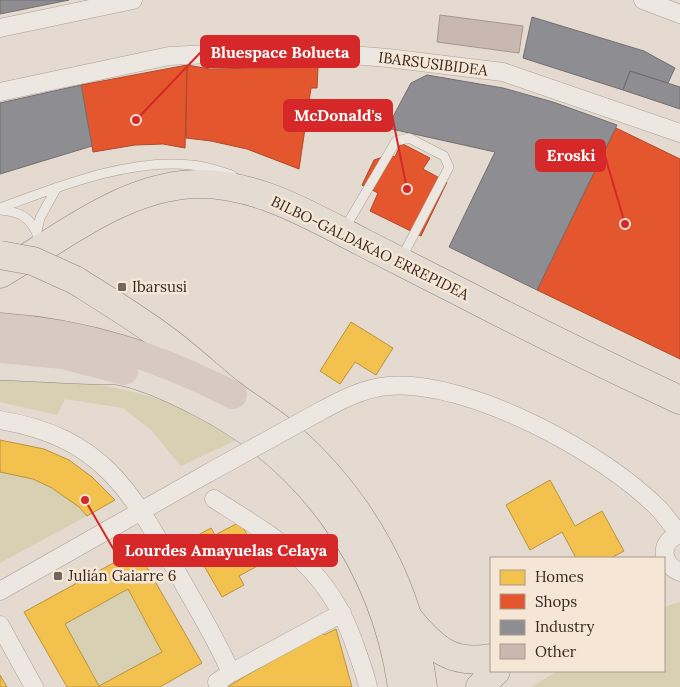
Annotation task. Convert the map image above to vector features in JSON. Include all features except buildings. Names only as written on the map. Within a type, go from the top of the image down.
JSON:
[{"type":"highway","points":[[0,327],[66,334],[104,343],[186,372],[233,395]]},
{"type":"highway","points":[[0,349],[63,355],[124,371]]},
{"type":"main road","name":"BILBO-GALDAKAO ERREPIDEA","points":[[0,274],[40,240],[132,198],[181,185],[207,184],[259,194],[299,210],[351,234],[400,261],[680,400]]},
{"type":"main road","points":[[0,255],[32,261],[75,280],[130,313],[233,395],[288,435],[340,486],[377,542],[394,576],[420,663],[423,687]]},
{"type":"main road","points":[[0,366],[124,371],[178,391],[222,414],[274,451],[323,500],[358,552],[374,584],[388,624],[402,687]]},
{"type":"main road","points":[[408,618],[428,642],[444,653],[465,660],[490,658]]},
{"type":"main road","points":[[480,687],[495,672]]},
{"type":"street","points":[[0,28],[133,0]]},
{"type":"street","points":[[643,0],[680,14]]},
{"type":"street","name":"IBARSUSIBIDEA","points":[[0,92],[169,56],[289,50],[388,58],[503,72],[680,133]]},
{"type":"street","points":[[0,591],[318,413],[358,393],[387,386],[425,386],[480,401],[527,422],[589,456],[659,510],[680,534],[674,536],[666,545],[665,557]]},
{"type":"street","points":[[0,420],[39,429],[80,447],[122,483],[142,511],[221,651],[231,673]]},
{"type":"street","points":[[214,500],[279,540],[315,572],[342,613],[368,687]]},
{"type":"street","points":[[219,687],[216,682],[342,613]]},
{"type":"street","points":[[0,625],[34,687]]},
{"type":"lane","points":[[331,214],[351,234],[396,141],[410,138],[444,156],[449,166],[400,261]]},
{"type":"lane","points":[[0,209],[57,188],[144,166],[192,165],[242,177]]},
{"type":"lane","points":[[40,240],[40,218],[57,188]]},
{"type":"lane","points":[[0,209],[28,218],[40,240]]},
{"type":"shaded area","points":[[0,377],[93,384],[138,393],[183,409],[236,440],[181,466],[150,429],[123,408],[65,399],[57,415],[0,402]]},
{"type":"shaded area","points":[[0,472],[25,477],[48,486],[68,499],[87,516],[0,563]]},
{"type":"shaded area","points":[[128,589],[162,652],[99,686],[65,624]]},
{"type":"shaded area","points":[[680,602],[680,687],[531,687],[556,672],[665,672],[665,607]]},
{"type":"place","name":"Bluespace Bolueta","points":[[136,120]]},
{"type":"place","name":"McDonald's","points":[[407,189]]},
{"type":"place","name":"Eroski","points":[[625,224]]},
{"type":"place","name":"Ibarsusi","points":[[122,287]]},
{"type":"place","name":"Lourdes Amayuelas Celaya","points":[[85,500]]},
{"type":"place","name":"Julián Gaiarre 6","points":[[58,576]]}]
